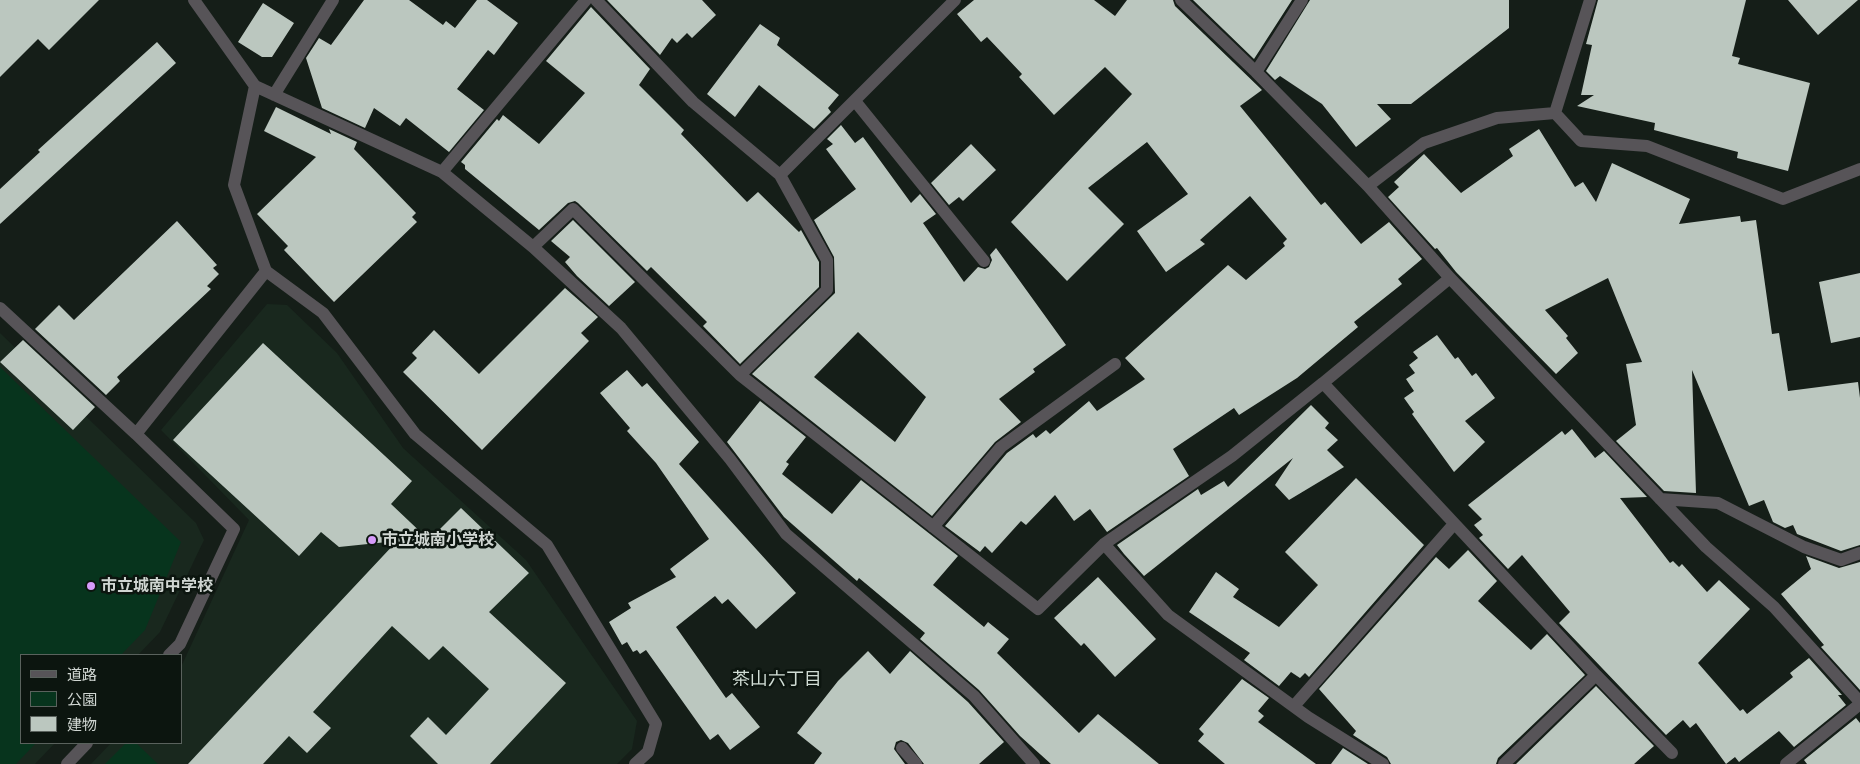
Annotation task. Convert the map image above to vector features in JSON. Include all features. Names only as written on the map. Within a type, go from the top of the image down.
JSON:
[{"type":"street","points":[[194,0],[255,86],[442,172],[533,247],[621,328],[730,460],[786,534],[974,696],[1034,764]]},
{"type":"street","points":[[274,95],[333,0]]},
{"type":"street","points":[[442,172],[586,0]]},
{"type":"street","points":[[596,0],[693,102],[780,174],[827,260],[827,290],[740,375]]},
{"type":"street","points":[[780,174],[955,0]]},
{"type":"street","points":[[1181,0],[1256,72],[1368,186],[1450,278],[1660,499],[1706,547],[1774,607],[1860,703],[1786,764]]},
{"type":"street","points":[[1256,72],[1302,0]]},
{"type":"street","points":[[1555,113],[1590,0]]},
{"type":"street","points":[[255,86],[234,184],[266,271],[323,313],[415,434],[547,545],[656,724],[648,752],[636,764]]},
{"type":"street","points":[[855,101],[984,261]]},
{"type":"street","points":[[1368,186],[1424,143],[1497,118],[1555,113]]},
{"type":"street","points":[[1555,113],[1581,141],[1647,146],[1783,199],[1860,169]]},
{"type":"street","points":[[533,247],[573,209],[740,375],[1038,609],[1104,544],[1232,456],[1450,278]]},
{"type":"street","points":[[136,434],[266,271]]},
{"type":"street","points":[[0,308],[136,434],[234,529],[180,644],[170,654]]},
{"type":"street","points":[[933,527],[1001,447],[1115,364]]},
{"type":"street","points":[[1323,383],[1672,754]]},
{"type":"street","points":[[1660,499],[1718,503],[1804,547],[1841,560],[1860,553]]},
{"type":"street","points":[[1294,706],[1454,524]]},
{"type":"street","points":[[1104,544],[1168,615],[1294,706],[1383,764]]},
{"type":"street","points":[[1504,764],[1596,675]]},
{"type":"street","points":[[67,764],[86,744]]},
{"type":"street","points":[[902,748],[916,764]]},
{"type":"shaded area","name":"市立城南小学校","points":[[267,304],[287,305],[337,353],[403,448],[526,560],[637,721],[632,749],[617,764],[91,764],[110,744],[182,744],[182,665],[249,520],[161,430]]},
{"type":"shaded area","name":"市立城南中学校","points":[[0,333],[196,523],[204,540],[160,632],[139,654],[20,654],[20,744],[54,744],[35,764],[0,764]]},
{"type":"green space","name":"市立城南中学校","points":[[0,367],[181,542],[145,630],[122,654],[20,654],[20,744],[35,744],[16,764],[0,764]]},
{"type":"green space","points":[[125,744],[137,744],[158,764],[105,764]]},
{"type":"building","points":[[0,0],[99,0],[49,50],[38,39],[0,77]]},
{"type":"building","points":[[364,0],[409,0],[443,25],[446,21],[455,28],[477,0],[487,0],[518,23],[494,55],[488,50],[457,89],[484,110],[449,152],[406,118],[400,126],[374,108],[365,128],[322,108],[306,58],[319,38],[331,45]]},
{"type":"building","points":[[607,0],[702,0],[716,15],[692,38],[687,33],[677,43],[672,38],[660,55]]},
{"type":"building","points":[[974,0],[1094,0],[1115,16],[1127,0],[1173,0],[1175,6],[1262,90],[1240,106],[1321,205],[1325,202],[1361,244],[1389,222],[1422,259],[1398,279],[1402,284],[1354,322],[1358,327],[1297,378],[1239,415],[1234,408],[1173,449],[1189,476],[1107,532],[1090,509],[1074,521],[1055,495],[1026,525],[1021,521],[992,553],[985,546],[980,552],[945,526],[1007,453],[1033,434],[1036,438],[1046,430],[1050,434],[1089,401],[1097,411],[1145,379],[1125,358],[1228,265],[1246,280],[1285,246],[1283,243],[1287,239],[1250,196],[1200,240],[1205,244],[1166,272],[1137,231],[1188,194],[1147,142],[1088,188],[1124,224],[1067,281],[1011,222],[1132,94],[1105,67],[1054,115],[1019,77],[1022,74],[987,37],[981,42],[957,14]]},
{"type":"building","points":[[1193,0],[1292,0],[1254,59]]},
{"type":"building","points":[[1310,0],[1509,0],[1509,28],[1411,104],[1377,104],[1391,119],[1356,147],[1322,104],[1280,76],[1275,80],[1266,71]]},
{"type":"building","points":[[1598,0],[1746,0],[1732,56],[1740,58],[1738,64],[1810,83],[1788,171],[1737,158],[1738,152],[1654,130],[1655,123],[1577,106],[1594,95],[1581,95],[1592,45],[1586,44]]},
{"type":"building","points":[[1788,0],[1858,0],[1818,35]]},
{"type":"building","points":[[263,3],[294,23],[272,57],[262,57],[238,42]]},
{"type":"building","points":[[591,7],[650,69],[639,85],[684,130],[681,134],[747,202],[758,192],[799,232],[801,230],[819,262],[819,287],[740,364],[703,326],[707,322],[651,267],[647,271],[578,203],[575,201],[568,203],[539,230],[465,169],[465,165],[461,162],[497,119],[499,121],[503,115],[539,144],[585,93],[546,61]]},
{"type":"building","points":[[760,24],[780,38],[777,45],[839,95],[828,108],[831,112],[814,129],[759,85],[735,117],[707,94]]},
{"type":"building","points":[[157,42],[176,63],[0,224],[0,189],[40,152],[38,150]]},
{"type":"building","points":[[276,107],[331,134],[329,129],[357,142],[354,149],[416,213],[412,217],[417,222],[334,302],[284,250],[288,246],[257,214],[316,157],[264,131]]},
{"type":"building","points":[[841,125],[855,143],[863,137],[911,203],[920,194],[936,214],[923,223],[964,282],[978,267],[985,269],[989,267],[992,260],[990,255],[996,248],[1066,345],[1033,369],[1035,372],[999,399],[1021,422],[995,442],[932,516],[752,374],[835,293],[834,257],[814,220],[856,189],[826,149],[833,144],[827,139]],"holes":[[[858,332],[926,397],[895,442],[814,377]]]},
{"type":"building","points":[[1539,129],[1575,187],[1583,182],[1596,202],[1612,163],[1690,199],[1679,224],[1740,216],[1741,222],[1756,220],[1772,334],[1779,333],[1788,391],[1858,382],[1860,398],[1860,545],[1841,551],[1797,534],[1793,525],[1785,528],[1773,522],[1764,500],[1749,506],[1692,370],[1696,493],[1664,491],[1616,441],[1636,425],[1626,364],[1642,362],[1608,278],[1545,310],[1568,336],[1566,338],[1578,353],[1556,374],[1456,272],[1437,248],[1435,249],[1388,197],[1399,187],[1394,182],[1424,154],[1461,193],[1513,156],[1509,149]]},
{"type":"building","points":[[971,144],[996,170],[963,201],[959,197],[949,205],[931,183]]},
{"type":"building","points":[[573,220],[635,282],[609,306],[577,276],[565,262],[570,257],[551,241]]},
{"type":"building","points":[[177,221],[217,265],[213,268],[219,274],[207,286],[211,289],[117,377],[120,381],[106,395],[35,329],[59,305],[74,320]]},
{"type":"building","points":[[1860,273],[1860,337],[1831,343],[1819,282]]},
{"type":"building","points":[[565,288],[598,317],[581,333],[589,341],[482,450],[403,372],[417,358],[412,353],[434,330],[479,374]]},
{"type":"building","points":[[1437,335],[1455,359],[1458,357],[1472,376],[1476,373],[1495,398],[1465,421],[1485,442],[1454,472],[1412,414],[1414,412],[1404,398],[1414,391],[1406,379],[1415,373],[1409,365],[1418,358],[1413,352]]},
{"type":"building","points":[[23,340],[95,407],[73,430],[0,362]]},
{"type":"building","points":[[263,343],[412,481],[391,504],[429,540],[461,508],[529,573],[489,612],[566,683],[490,764],[438,764],[410,736],[428,717],[446,735],[489,689],[443,646],[429,660],[392,626],[313,712],[331,728],[307,753],[289,736],[263,764],[188,764],[397,541],[339,547],[321,532],[299,556],[173,440]]},
{"type":"building","points":[[627,370],[642,387],[647,383],[699,442],[679,464],[796,593],[756,629],[728,599],[722,604],[715,596],[676,627],[726,698],[732,693],[760,727],[730,750],[718,734],[710,740],[646,650],[640,654],[637,650],[633,652],[627,642],[622,645],[609,622],[631,608],[628,603],[676,577],[670,569],[709,539],[656,463],[627,431],[630,428],[600,393]]},
{"type":"building","points":[[760,401],[806,437],[786,462],[789,464],[782,474],[832,514],[861,480],[958,556],[933,585],[984,627],[988,622],[1009,639],[997,653],[1079,733],[1098,714],[1159,764],[1051,764],[1020,736],[979,690],[920,639],[925,633],[859,578],[857,581],[784,517],[727,442]]},
{"type":"building","points":[[1311,405],[1329,423],[1325,428],[1338,440],[1327,450],[1344,467],[1289,500],[1275,485],[1293,458],[1144,576],[1117,545],[1198,489],[1201,495],[1224,481],[1228,487]]},
{"type":"building","points":[[1572,429],[1595,458],[1604,451],[1647,497],[1620,498],[1670,563],[1673,561],[1679,567],[1682,564],[1707,592],[1719,580],[1750,609],[1698,663],[1740,711],[1743,709],[1747,714],[1793,677],[1790,673],[1809,658],[1842,695],[1838,695],[1846,705],[1794,747],[1779,731],[1739,762],[1735,757],[1726,764],[1696,723],[1690,728],[1683,720],[1666,735],[1559,623],[1570,612],[1522,555],[1508,569],[1479,538],[1483,535],[1474,525],[1482,519],[1468,505],[1562,431],[1565,435]]},
{"type":"building","points":[[1356,478],[1424,545],[1309,677],[1305,673],[1300,678],[1291,672],[1279,686],[1244,660],[1250,653],[1189,612],[1216,572],[1239,589],[1233,597],[1279,627],[1318,585],[1285,552]]},
{"type":"building","points":[[1468,550],[1497,581],[1478,601],[1531,650],[1547,634],[1585,675],[1498,758],[1496,764],[1391,764],[1387,757],[1353,735],[1356,731],[1319,689],[1436,557],[1449,569]]},
{"type":"building","points":[[1806,556],[1839,568],[1860,562],[1860,690],[1821,647],[1824,645],[1781,594],[1811,569]]},
{"type":"building","points":[[1098,577],[1156,639],[1115,677],[1084,643],[1081,646],[1054,618]]},
{"type":"building","points":[[868,651],[890,674],[910,651],[968,702],[1004,742],[979,764],[924,764],[908,743],[901,740],[896,742],[894,749],[905,764],[814,764],[822,753],[797,733],[838,681]]},
{"type":"building","points":[[1242,679],[1269,698],[1258,711],[1264,716],[1258,722],[1316,764],[1225,764],[1198,741],[1204,734],[1199,729]]},
{"type":"building","points":[[1596,686],[1654,746],[1634,764],[1516,764]]},
{"type":"building","points":[[1856,718],[1860,723],[1860,764],[1807,764],[1804,760]]},
{"type":"building","points":[[1343,748],[1368,764],[1331,764]]},
{"type":"place","name":"市立城南小学校","points":[[372,540]]},
{"type":"place","name":"市立城南中学校","points":[[91,586]]},
{"type":"district","name":"茶山六丁目","points":[[777,680]]}]
